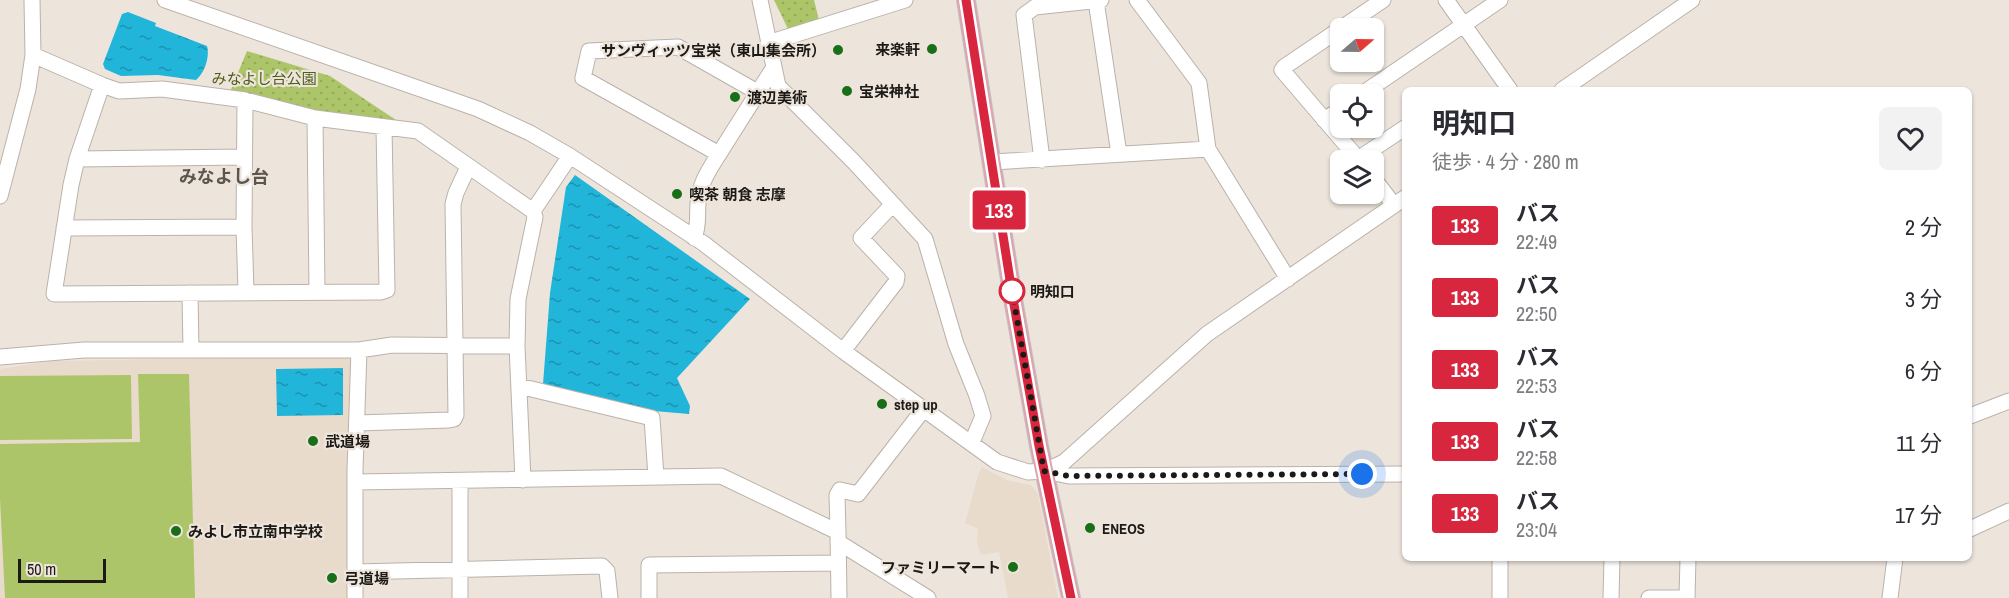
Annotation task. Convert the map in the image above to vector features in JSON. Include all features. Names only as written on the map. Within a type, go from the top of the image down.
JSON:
[{"type":"main road","points":[[966,0],[1013,299],[1044,471],[1071,598]]},
{"type":"street","points":[[0,196],[28,89],[33,55],[32,0]]},
{"type":"street","points":[[165,0],[478,109],[530,133],[570,156],[694,237],[843,351],[997,462],[1028,472],[1044,471],[1069,476],[1402,474]]},
{"type":"street","points":[[760,0],[778,86],[854,162],[925,239],[956,344],[983,416],[972,442]]},
{"type":"street","points":[[768,43],[905,0]]},
{"type":"street","points":[[1042,160],[1024,15],[1035,7],[1101,0]]},
{"type":"street","points":[[1137,0],[1199,84],[1208,149],[1288,279]]},
{"type":"street","points":[[1350,150],[1282,70],[1361,6],[1383,0]]},
{"type":"street","points":[[1446,0],[1508,87]]},
{"type":"street","points":[[1377,84],[1500,0]]},
{"type":"street","points":[[1566,87],[1692,0]]},
{"type":"street","points":[[1096,1],[1119,154]]},
{"type":"street","points":[[719,154],[589,83],[583,78],[589,51],[678,47],[759,93]]},
{"type":"street","points":[[33,55],[119,91],[162,89],[245,100],[315,118],[418,131],[533,211],[535,217],[518,299],[523,480]]},
{"type":"street","points":[[694,237],[698,228],[698,202],[702,182],[774,67]]},
{"type":"street","points":[[102,85],[77,159],[54,294],[246,291],[381,292],[387,290],[384,127]]},
{"type":"street","points":[[245,100],[246,291]]},
{"type":"street","points":[[1323,120],[1330,116]]},
{"type":"street","points":[[315,118],[317,292]]},
{"type":"street","points":[[1373,150],[1402,130]]},
{"type":"street","points":[[992,162],[1208,149]]},
{"type":"street","points":[[533,211],[570,156]]},
{"type":"street","points":[[77,159],[244,157]]},
{"type":"street","points":[[357,423],[454,419],[456,415],[453,204],[468,167]]},
{"type":"street","points":[[1044,471],[1064,462],[1191,347],[1222,323],[1400,201],[1384,187]]},
{"type":"street","points":[[843,351],[896,282],[897,276],[861,238],[892,205]]},
{"type":"street","points":[[64,228],[244,227]]},
{"type":"street","points":[[190,293],[191,350]]},
{"type":"street","points":[[0,357],[84,350],[359,350],[392,345],[518,346]]},
{"type":"street","points":[[356,598],[359,350]]},
{"type":"street","points":[[519,386],[652,418],[656,477]]},
{"type":"street","points":[[1972,415],[2009,401]]},
{"type":"street","points":[[839,598],[837,495],[840,490],[858,494],[923,410]]},
{"type":"street","points":[[356,482],[721,476],[838,537],[928,598]]},
{"type":"street","points":[[460,481],[460,598]]},
{"type":"street","points":[[1972,528],[2009,511]]},
{"type":"street","points":[[1500,561],[1500,598]]},
{"type":"street","points":[[1611,598],[1612,561]]},
{"type":"street","points":[[1649,598],[1687,598],[1688,561]]},
{"type":"street","points":[[1890,598],[1895,561]]},
{"type":"street","points":[[649,598],[649,565],[838,563]]},
{"type":"street","points":[[355,572],[602,566],[607,571],[610,598]]},
{"type":"shaded area","name":"みよし市立南中学校","points":[[347,356],[351,360],[351,598],[0,598],[0,369],[50,361]]},
{"type":"shaded area","points":[[982,467],[1007,480],[1031,485],[1038,494],[1058,598],[1008,598],[999,552],[981,555],[977,543],[978,529],[965,523]]},
{"type":"green space","points":[[774,0],[814,0],[819,20],[788,29]]},
{"type":"green space","name":"みなよし台公園","points":[[247,51],[330,76],[402,124],[315,112],[230,92]]},
{"type":"green space","points":[[138,374],[189,374],[195,598],[5,598],[0,444],[140,442]]},
{"type":"green space","points":[[131,375],[132,439],[0,440],[0,376]]},
{"type":"water","points":[[128,12],[156,23],[155,26],[207,46],[206,64],[199,77],[196,80],[158,75],[121,76],[105,69],[103,64],[122,14]]},
{"type":"water","points":[[575,175],[750,299],[677,378],[690,406],[689,414],[642,410],[543,384],[550,293],[566,187]]},
{"type":"water","points":[[343,368],[343,415],[277,416],[276,369]]},
{"type":"bus line","name":"133","points":[[966,0],[1013,299],[1039,446],[1071,598]]},
{"type":"place","name":"来楽軒","points":[[932,49]]},
{"type":"place","name":"サンヴィッツ宝栄（東山集会所）","points":[[838,50]]},
{"type":"place","name":"宝栄神社","points":[[847,91]]},
{"type":"place","name":"渡辺美術","points":[[735,97]]},
{"type":"place","name":"喫茶 朝食 志摩","points":[[677,194]]},
{"type":"place","name":"明知口","points":[[1012,291]]},
{"type":"place","name":"step up","points":[[882,404]]},
{"type":"place","name":"武道場","points":[[313,441]]},
{"type":"place","name":"ENEOS","points":[[1090,528]]},
{"type":"place","name":"みよし市立南中学校","points":[[176,531]]},
{"type":"place","name":"ファミリーマート","points":[[1013,567]]},
{"type":"place","name":"弓道場","points":[[332,578]]},
{"type":"district","name":"みなよし台","points":[[224,176]]},
{"type":"route","points":[[1012,291],[1044,471],[1069,476],[1362,474]]}]
